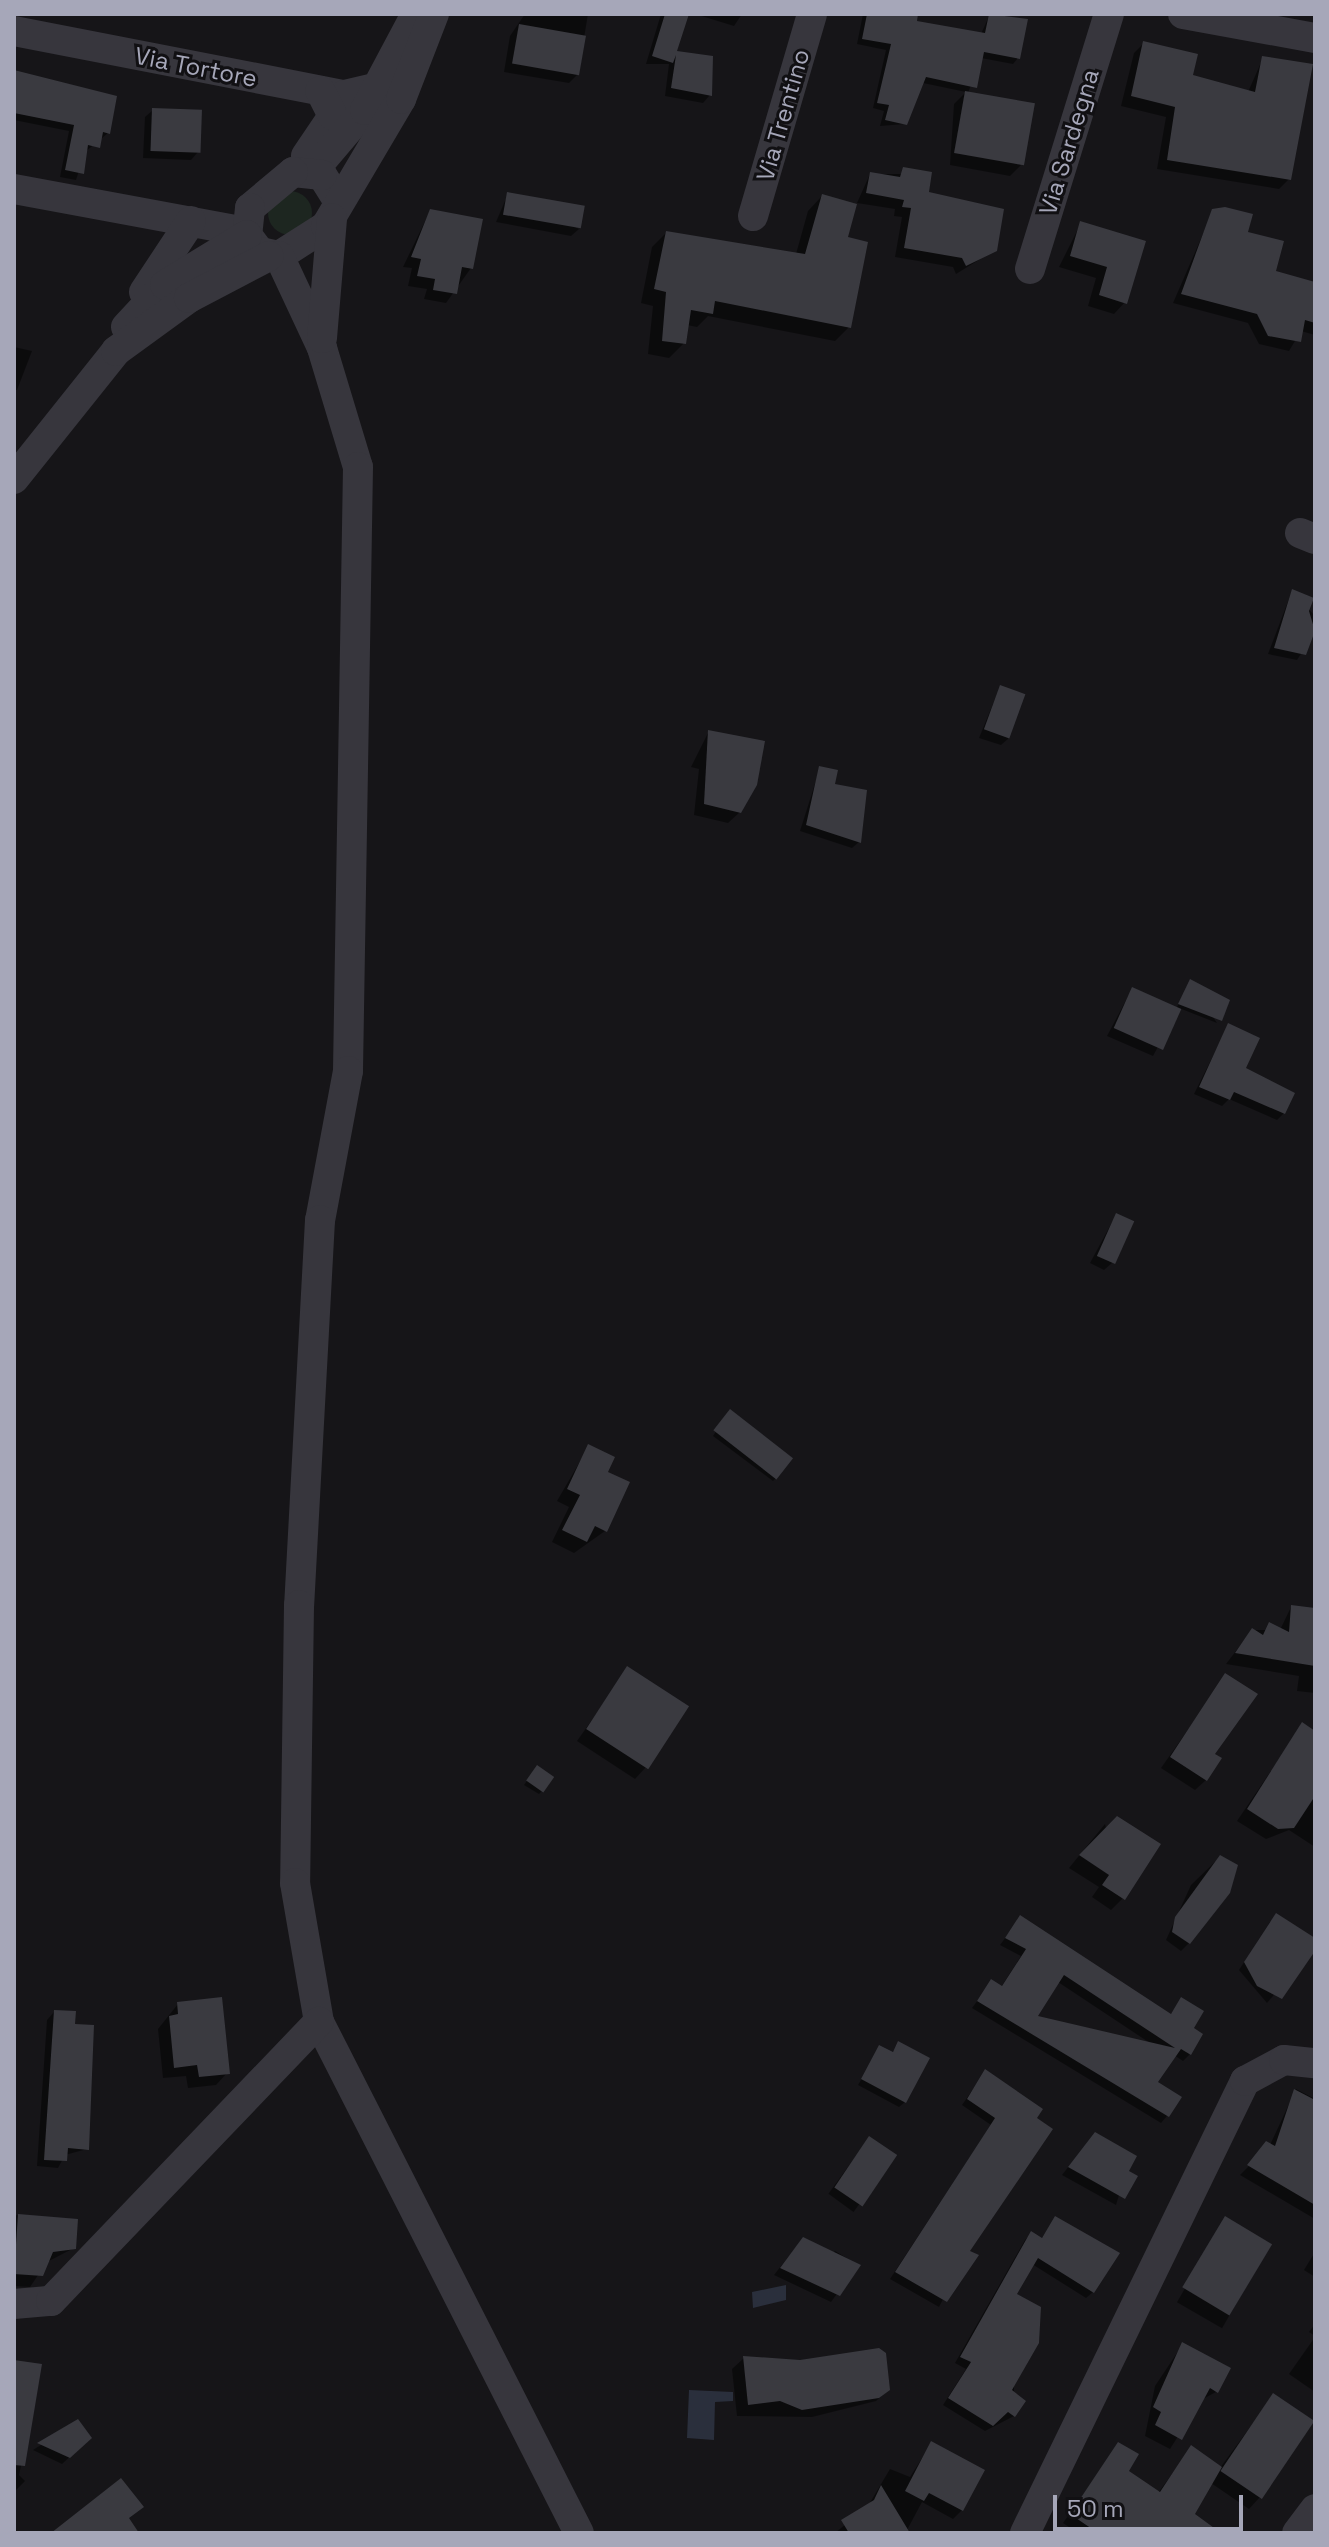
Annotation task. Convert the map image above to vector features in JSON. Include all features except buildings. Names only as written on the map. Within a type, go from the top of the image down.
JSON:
[{"type":"street","points":[[129,321],[165,285],[247,225],[303,171],[378,87],[416,14]]},
{"type":"street","points":[[116,351],[189,298],[274,256],[334,209],[401,99],[434,14]]},
{"type":"street","name":"Via Trentino","points":[[753,216],[812,14]]},
{"type":"street","name":"Via Sardegna","points":[[1030,269],[1109,14]]},
{"type":"street","points":[[1183,14],[1315,38]]},
{"type":"street","name":"Via Tortore","points":[[14,31],[320,91],[378,87]]},
{"type":"street","points":[[303,171],[333,116],[320,91]]},
{"type":"street","points":[[303,171],[329,181],[334,209],[321,282],[322,348]]},
{"type":"street","points":[[14,189],[191,221],[247,225],[274,256],[322,348],[358,467],[348,1071],[320,1220],[299,1605],[295,1883],[319,2022],[579,2533]]},
{"type":"street","points":[[14,479],[116,351],[129,321],[191,221]]},
{"type":"street","points":[[14,2304],[51,2301],[319,2022]]},
{"type":"street","points":[[1025,2533],[1245,2081],[1284,2060],[1315,2063]]},
{"type":"street","points":[[1297,2533],[1315,2509]]},
{"type":"shaded area","points":[[290,191],[306,197],[312,213],[306,229],[290,235],[274,229],[268,213],[274,197]]},
{"type":"water","points":[[786,2285],[786,2300],[753,2308],[752,2292]]},
{"type":"water","points":[[689,2390],[733,2392],[733,2401],[715,2402],[714,2440],[687,2438]]}]
